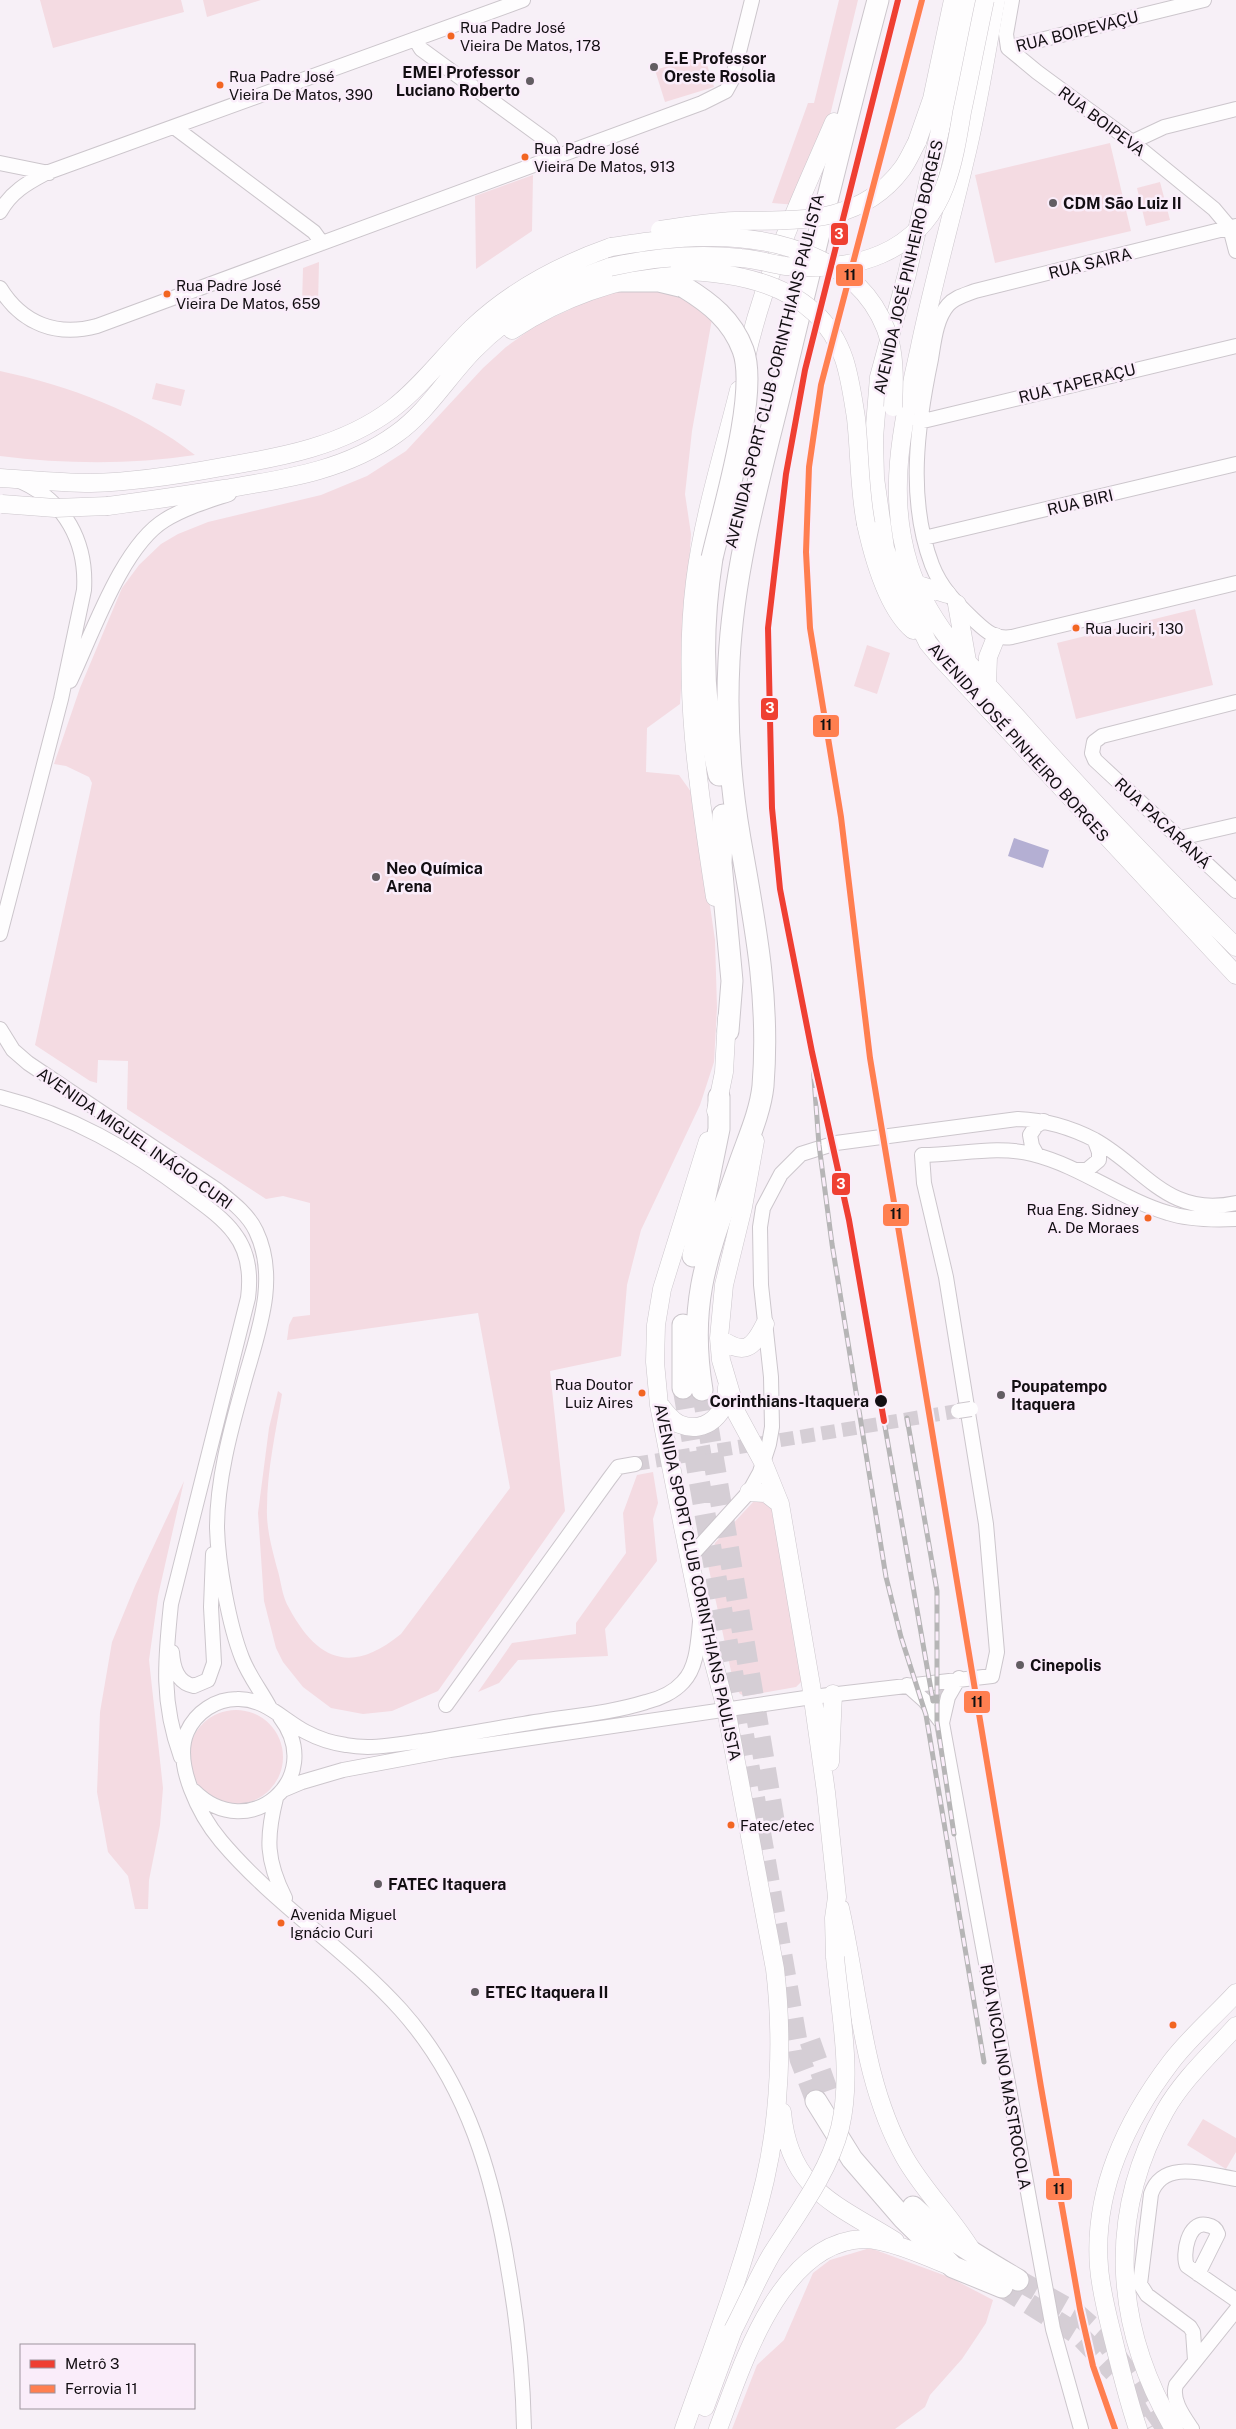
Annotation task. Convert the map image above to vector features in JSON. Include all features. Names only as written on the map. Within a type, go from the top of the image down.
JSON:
[{"type":"highway","name":"AVENIDA SPORT CLUB CORINTHIANS PAULISTA","points":[[865,0],[734,531],[722,596],[717,663],[719,775],[723,815],[752,978],[754,1038],[751,1072],[743,1112],[727,1166],[693,1256],[683,1311],[693,1389],[702,1277],[761,1104],[765,1052],[764,983],[753,906],[740,838],[730,753],[729,663],[735,590],[762,469],[878,0]]},
{"type":"highway","points":[[615,274],[659,281],[682,279],[712,304],[724,318],[741,346],[746,362],[748,388],[743,422],[712,558],[708,584],[705,681],[712,741],[719,775]]},
{"type":"highway","points":[[723,815],[721,863],[732,982],[728,1031]]},
{"type":"highway","points":[[693,1256],[719,1129],[719,1097]]},
{"type":"highway","points":[[823,2099],[865,2153],[903,2197],[931,2225],[973,2254],[1010,2283],[954,2267],[903,2218],[852,2159],[823,2099]]},
{"type":"main road","points":[[7,478],[90,483],[148,480],[257,461],[329,443],[363,428],[392,409],[407,397],[458,342],[492,310],[513,294],[570,264],[654,230],[689,225],[799,220],[838,214],[873,195],[891,181],[904,167],[925,123],[954,0]]},
{"type":"main road","name":"AVENIDA JOSÉ PINHEIRO BORGES","points":[[970,0],[911,255],[879,377],[875,411],[875,478],[885,548],[896,578],[928,643],[988,710],[1236,975]]},
{"type":"main road","points":[[0,503],[55,508],[99,507],[207,497],[258,483],[328,469],[381,444],[425,409],[457,370],[510,318],[536,300],[559,286],[615,274],[659,257],[683,255],[743,258],[800,267],[842,266],[874,258],[912,236],[929,218],[945,185],[956,144],[985,0]]},
{"type":"main road","name":"AVENIDA JOSÉ PINHEIRO BORGES","points":[[996,0],[966,157],[921,338],[898,457],[896,488],[899,517],[909,565],[916,584],[932,615],[967,662],[1060,766],[1236,947]]},
{"type":"main road","name":"AVENIDA SPORT CLUB CORINTHIANS PAULISTA","points":[[684,2429],[733,2292],[766,2178],[774,2116],[778,2062],[779,2003],[775,1969],[726,1709],[701,1615],[659,1405],[655,1362],[656,1326],[662,1289],[705,1152],[719,1097],[728,1031],[719,926],[693,750],[690,654],[695,584],[701,542],[763,293],[795,208],[834,122]]},
{"type":"main road","points":[[611,247],[708,237],[768,243],[814,256],[850,276],[864,293],[885,328],[892,357],[894,446],[898,457]]},
{"type":"main road","points":[[682,279],[709,272],[764,282],[794,295],[826,325],[844,359],[847,373],[856,418],[866,524],[873,553],[885,587],[906,624],[928,643]]},
{"type":"main road","points":[[916,584],[952,599],[967,662]]},
{"type":"main road","points":[[987,684],[988,657],[996,637]]},
{"type":"main road","name":"AVENIDA SPORT CLUB CORINTHIANS PAULISTA","points":[[761,1104],[743,1207],[724,1285],[719,1338],[727,1382],[737,1414],[763,1462],[780,1504],[826,1792],[836,1897],[845,1928],[860,2022],[871,2067],[893,2133],[905,2158],[961,2233],[973,2254]]},
{"type":"main road","points":[[719,1338],[738,1349],[745,1348],[757,1339],[765,1324]]},
{"type":"main road","points":[[659,1405],[671,1419],[679,1424],[694,1427],[704,1426],[712,1422],[722,1410],[727,1393],[727,1382]]},
{"type":"main road","points":[[749,1492],[766,1493],[780,1504]]},
{"type":"main road","points":[[826,1792],[833,1694]]},
{"type":"main road","name":"AVENIDA SPORT CLUB CORINTHIANS PAULISTA","points":[[697,2429],[733,2330],[770,2257],[822,2172],[839,2129],[845,2088],[844,2048],[835,1957],[834,1918],[836,1897]]},
{"type":"main road","points":[[1138,2429],[1120,2370],[1104,2301],[1099,2268],[1099,2230],[1103,2203],[1113,2166],[1128,2129],[1148,2094],[1172,2060],[1236,1993]]},
{"type":"main road","points":[[1174,2429],[1146,2377],[1132,2332],[1126,2296],[1126,2229],[1133,2190],[1146,2153],[1166,2109],[1193,2074],[1236,2026]]},
{"type":"main road","points":[[778,2062],[784,2136],[791,2156],[800,2172],[812,2187],[836,2204],[912,2251]]},
{"type":"main road","points":[[718,2429],[745,2356],[762,2324],[784,2288],[805,2264],[823,2250],[842,2242],[864,2238],[912,2251],[954,2267]]},
{"type":"street","points":[[476,17],[487,0]]},
{"type":"street","points":[[0,212],[10,197],[25,183],[49,172],[522,0]]},
{"type":"street","points":[[0,288],[8,302],[33,323],[54,329],[82,330],[720,95],[727,90],[732,80],[752,0]]},
{"type":"street","points":[[1008,48],[1006,34],[1012,0]]},
{"type":"street","name":"RUA BOIPEVAÇU","points":[[1008,48],[1204,0]]},
{"type":"street","points":[[415,39],[421,49],[550,143],[556,156]]},
{"type":"street","name":"RUA BOIPEVA","points":[[1008,48],[1037,72],[1132,142],[1214,209],[1233,227]]},
{"type":"street","points":[[1132,142],[1164,127],[1236,109]]},
{"type":"street","points":[[174,127],[314,232],[322,243]]},
{"type":"street","points":[[0,163],[49,172]]},
{"type":"street","points":[[1233,227],[1236,251]]},
{"type":"street","name":"RUA SAIRA","points":[[919,422],[940,318],[955,299],[975,291],[1233,227]]},
{"type":"street","name":"RUA TAPERAÇU","points":[[919,422],[1236,346]]},
{"type":"street","points":[[919,422],[917,482],[924,538],[933,566],[952,599],[983,629],[996,637],[1012,637],[1236,583]]},
{"type":"street","name":"RUA BIRI","points":[[924,538],[1236,464]]},
{"type":"street","points":[[0,934],[61,699],[84,590],[85,572],[82,552],[75,532],[68,520],[48,499],[31,486],[7,478]]},
{"type":"street","points":[[61,699],[114,585],[132,554],[148,534],[164,520],[207,497]]},
{"type":"street","name":"RUA PACARANÁ","points":[[1236,702],[1102,736],[1094,742],[1092,753],[1095,760],[1236,891]]},
{"type":"street","points":[[1180,838],[1236,825]]},
{"type":"street","name":"AVENIDA MIGUEL INÁCIO CURI","points":[[0,1029],[13,1050],[28,1063],[217,1190],[244,1214],[256,1231],[262,1248],[266,1286],[258,1329],[226,1451],[218,1528],[222,1569],[234,1632],[251,1677],[274,1711]]},
{"type":"street","name":"AVENIDA MIGUEL INÁCIO CURI","points":[[0,1097],[67,1118],[112,1141],[210,1209],[235,1233],[247,1260],[251,1276],[248,1298],[170,1604],[166,1650],[167,1704],[171,1728],[185,1776],[203,1816],[220,1841],[290,1908],[356,1965],[402,2011],[436,2054],[465,2108],[485,2161],[505,2245],[518,2336],[524,2429]]},
{"type":"street","points":[[689,1558],[749,1492],[763,1462],[772,1427],[772,1377],[765,1324],[759,1242],[763,1208],[781,1174],[802,1154],[809,1150],[841,1142],[1018,1119],[1044,1121],[1095,1140],[1162,1192],[1197,1204],[1236,1203]]},
{"type":"street","points":[[1037,1155],[1032,1146],[1030,1135],[1036,1126],[1044,1121]]},
{"type":"street","points":[[1076,1170],[1088,1170],[1099,1160],[1100,1152],[1095,1140]]},
{"type":"street","points":[[192,1788],[205,1802],[222,1810],[241,1812],[259,1808],[280,1794],[322,1775],[378,1763],[584,1729],[833,1694],[959,1678],[992,1676],[997,1652],[986,1524],[946,1277],[924,1183],[922,1154],[993,1150],[1037,1155],[1076,1170],[1169,1214],[1212,1220],[1236,1219]]},
{"type":"street","points":[[446,1705],[618,1467],[635,1464]]},
{"type":"street","points":[[170,1604],[172,1656],[176,1672],[187,1685],[201,1685],[208,1680],[214,1663],[211,1580],[218,1528]]},
{"type":"street","points":[[274,1711],[306,1732],[328,1741],[349,1746],[371,1747],[485,1731],[645,1703],[674,1690],[685,1681],[694,1660],[701,1615]]},
{"type":"street","name":"RUA NICOLINO MASTROCOLA","points":[[959,1678],[948,1697],[942,1723],[1053,2329],[1081,2429]]},
{"type":"street","points":[[907,1685],[942,1723]]},
{"type":"street","name":"AVENIDA MIGUEL INÁCIO CURI","points":[[182,1761],[183,1745],[188,1729],[197,1716],[210,1706],[224,1700],[240,1698],[256,1701],[274,1711]]},
{"type":"street","points":[[274,1711],[287,1727],[293,1741],[295,1758],[292,1775],[280,1794]]},
{"type":"street","name":"AVENIDA MIGUEL INÁCIO CURI","points":[[280,1794],[268,1842],[274,1876],[290,1908]]},
{"type":"street","points":[[1195,2360],[1193,2332],[1190,2327],[1147,2295],[1140,2284],[1151,2194],[1158,2180],[1165,2175],[1179,2171],[1236,2179]]},
{"type":"street","points":[[1198,2274],[1236,2300]]},
{"type":"street","points":[[1192,2429],[1174,2393],[1177,2382],[1236,2310]]},
{"type":"shaded area","points":[[40,0],[181,0],[184,12],[53,48]]},
{"type":"shaded area","points":[[203,0],[261,0],[207,17]]},
{"type":"shaded area","points":[[839,0],[858,0],[808,206],[772,203],[808,103],[814,103]]},
{"type":"shaded area","points":[[704,55],[714,87],[665,102],[655,70]]},
{"type":"shaded area","name":"CDM São Luiz II","points":[[1110,143],[1131,231],[995,263],[975,175]]},
{"type":"shaded area","points":[[533,175],[532,231],[476,269],[475,196]]},
{"type":"shaded area","points":[[1160,182],[1170,220],[1146,226],[1137,188]]},
{"type":"shaded area","points":[[319,262],[318,305],[302,305],[303,268]]},
{"type":"shaded area","name":"Neo Química Arena","points":[[671,288],[712,319],[692,431],[685,494],[691,534],[680,704],[647,728],[646,772],[679,775],[694,796],[715,940],[717,1008],[714,1062],[700,1105],[641,1230],[627,1285],[621,1356],[550,1371],[565,1511],[438,1691],[392,1711],[363,1714],[331,1708],[303,1687],[283,1662],[276,1648],[264,1601],[258,1513],[269,1428],[278,1391],[282,1394],[270,1465],[267,1515],[271,1546],[285,1599],[300,1626],[324,1651],[352,1658],[367,1654],[383,1647],[401,1634],[510,1488],[478,1313],[287,1340],[289,1325],[293,1317],[310,1315],[310,1203],[283,1196],[266,1199],[127,1109],[128,1061],[98,1060],[97,1083],[90,1081],[35,1045],[92,783],[89,777],[66,766],[54,764],[80,688],[122,588],[139,565],[161,544],[178,534],[208,522],[321,495],[367,476],[406,451],[483,368],[506,347],[538,324],[569,310],[593,291]]},
{"type":"shaded area","points":[[0,371],[52,384],[102,402],[151,425],[195,455],[122,462],[49,461],[0,456]]},
{"type":"shaded area","points":[[156,383],[185,390],[181,406],[152,399]]},
{"type":"shaded area","points":[[1195,609],[1213,685],[1076,719],[1057,643]]},
{"type":"shaded area","points":[[867,645],[890,653],[877,694],[854,686]]},
{"type":"shaded area","points":[[1014,838],[1049,850],[1043,868],[1008,856]]},
{"type":"shaded area","points":[[653,1472],[658,1503],[653,1519],[657,1561],[605,1629],[608,1656],[518,1660],[499,1683],[478,1692],[512,1643],[576,1634],[576,1623],[626,1553],[623,1513],[637,1475]]},
{"type":"shaded area","points":[[184,1481],[158,1596],[149,1660],[163,1788],[160,1825],[149,1880],[148,1909],[135,1909],[128,1876],[108,1852],[97,1792],[100,1712],[112,1642],[135,1586]]},
{"type":"shaded area","points":[[763,1500],[773,1505],[803,1680],[796,1687],[745,1696],[740,1694],[734,1685],[708,1565],[715,1543],[754,1501]]},
{"type":"shaded area","points":[[236,1710],[254,1714],[269,1724],[279,1739],[283,1757],[279,1775],[269,1790],[254,1800],[236,1804],[218,1800],[203,1790],[193,1775],[189,1757],[193,1739],[203,1724],[218,1714]]},
{"type":"shaded area","points":[[1203,2119],[1236,2138],[1236,2152],[1226,2169],[1187,2145]]},
{"type":"shaded area","points":[[870,2248],[949,2277],[993,2300],[986,2323],[962,2359],[930,2395],[925,2407],[895,2429],[732,2429],[757,2365],[784,2340],[813,2273],[830,2260]]},
{"type":"tunnel","points":[[683,1388],[800,2059],[816,2101]]},
{"type":"tunnel","points":[[702,1390],[775,1826]]},
{"type":"tunnel","points":[[635,1464],[958,1411]]},
{"type":"tunnel","points":[[925,1701],[925,1696],[928,1693],[942,1691],[948,1697]]},
{"type":"tunnel","points":[[810,2041],[830,2098]]},
{"type":"tunnel","points":[[1018,2280],[1076,2313],[1102,2336],[1167,2429]]},
{"type":"tunnel","points":[[1002,2287],[1079,2335],[1114,2372]]},
{"type":"tunnel","points":[[1132,2400],[1148,2429]]},
{"type":"railway","points":[[812,1052],[819,1145],[832,1244],[886,1577],[901,1637],[926,1715],[984,2062]]},
{"type":"railway","points":[[907,1418],[937,1591],[937,1722],[954,1834]]},
{"type":"railway","points":[[884,1421],[933,1701]]},
{"type":"metro line","name":"3","points":[[884,1421],[849,1220],[812,1052],[780,889],[772,808],[768,628],[786,474],[805,370],[898,0]]},
{"type":"rail line","name":"11","points":[[922,0],[821,385],[809,467],[806,552],[810,628],[841,817],[870,1058],[1041,2087],[1080,2309],[1093,2366],[1115,2429]]},
{"type":"place","name":"Rua Padre José Vieira De Matos, 178","points":[[451,36]]},
{"type":"place","name":"E.E Professor Oreste Rosolia","points":[[654,67]]},
{"type":"place","name":"EMEI Professor Luciano Roberto","points":[[530,81]]},
{"type":"place","name":"Rua Padre José Vieira De Matos, 390","points":[[220,85]]},
{"type":"place","name":"Rua Padre José Vieira De Matos, 913","points":[[525,157]]},
{"type":"place","name":"CDM São Luiz II","points":[[1053,203]]},
{"type":"place","name":"Rua Padre José Vieira De Matos, 659","points":[[167,294]]},
{"type":"place","name":"Rua Juciri, 130","points":[[1076,628]]},
{"type":"place","name":"Neo Química Arena","points":[[376,877]]},
{"type":"place","name":"Rua Eng. Sidney A. De Moraes","points":[[1148,1218]]},
{"type":"place","name":"Rua Doutor Luiz Aires","points":[[642,1393]]},
{"type":"place","name":"Poupatempo Itaquera","points":[[1001,1395]]},
{"type":"place","name":"Corinthians-Itaquera","points":[[881,1401]]},
{"type":"place","name":"Cinepolis","points":[[1020,1665]]},
{"type":"place","name":"Fatec/etec","points":[[731,1825]]},
{"type":"place","name":"FATEC Itaquera","points":[[378,1884]]},
{"type":"place","name":"Avenida Miguel Ignácio Curi","points":[[281,1923]]},
{"type":"place","name":"ETEC Itaquera II","points":[[475,1992]]}]
